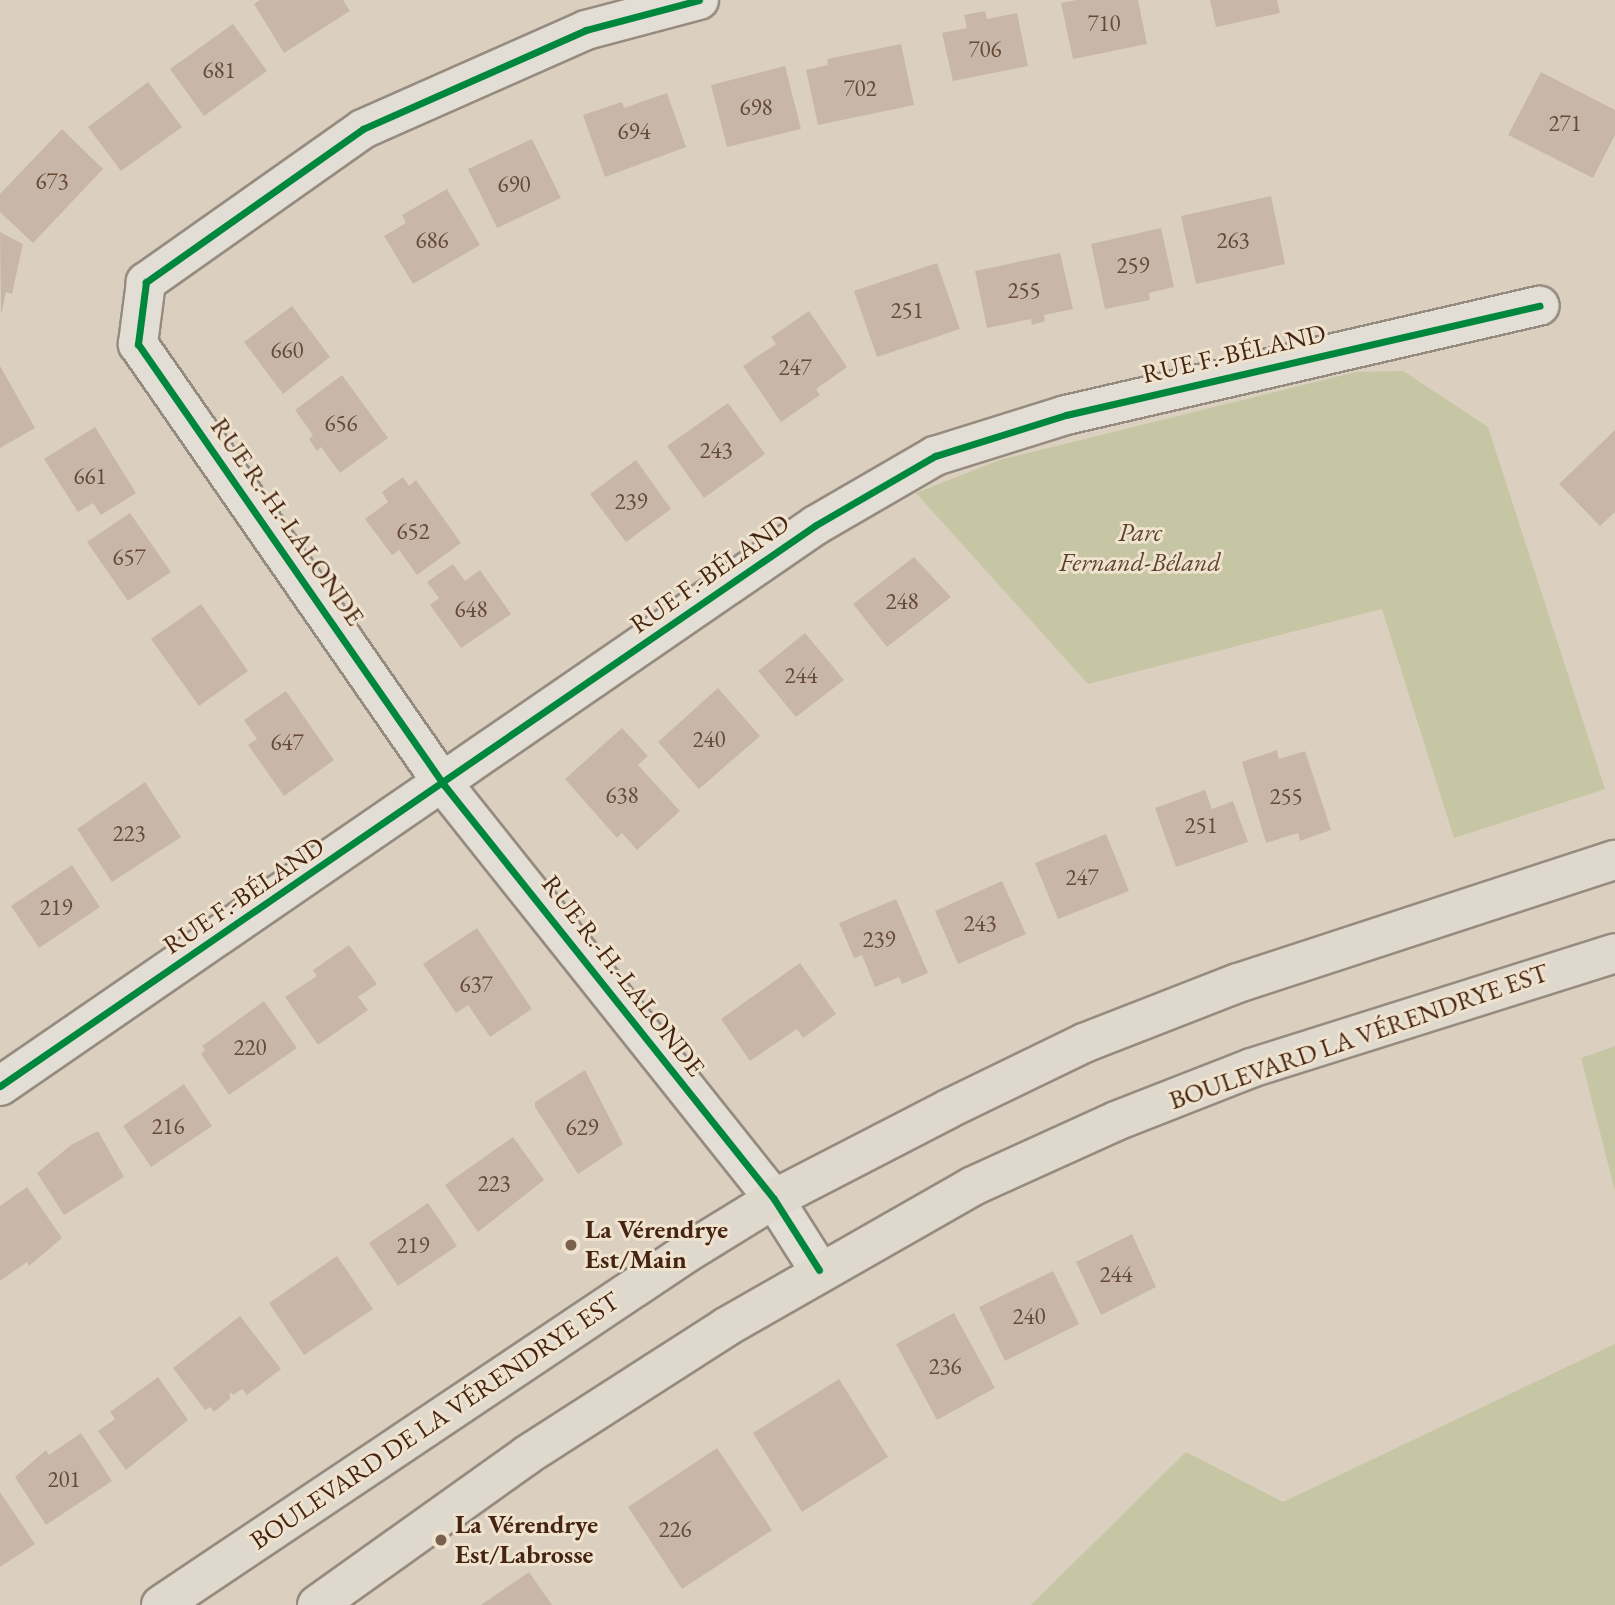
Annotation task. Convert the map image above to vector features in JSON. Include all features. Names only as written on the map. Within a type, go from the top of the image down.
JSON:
[{"type":"main road","name":"BOULEVARD DE LA VÉRENDRYE EST","points":[[161,1605],[507,1370],[774,1199],[1084,1043],[1238,983],[1615,860]]},
{"type":"main road","name":"BOULEVARD LA VÉRENDRYE EST","points":[[317,1605],[527,1455],[819,1270],[973,1186],[1128,1116],[1251,1068],[1615,953]]},
{"type":"street","name":"RUE R.-H.-LALONDE","points":[[699,0],[586,30],[363,130],[146,282],[138,344],[444,785],[774,1199],[819,1270]]},
{"type":"street","name":"RUE F.-BÉLAND","points":[[0,1086],[444,785],[816,525],[935,456],[1066,415],[1539,306]]},
{"type":"green space","name":"Parc Fernand-Béland","points":[[1403,371],[1488,427],[1605,789],[1454,838],[1382,609],[1088,684],[916,493],[1000,460],[1356,372]]},
{"type":"green space","points":[[1615,1046],[1615,1191],[1581,1058]]},
{"type":"green space","points":[[1615,1344],[1615,1605],[1031,1605],[1186,1452],[1283,1502]]},
{"type":"building","points":[[260,0],[343,0],[350,11],[284,53],[254,4]]},
{"type":"building","points":[[1076,0],[1138,0],[1147,44],[1073,59],[1061,3]]},
{"type":"building","points":[[1210,0],[1277,0],[1280,13],[1216,27]]},
{"type":"building","points":[[985,11],[987,19],[1017,13],[1028,66],[953,81],[942,33],[967,28],[964,15]]},
{"type":"building","points":[[233,24],[267,71],[204,116],[170,69]]},
{"type":"building","points":[[901,44],[914,105],[818,125],[806,70],[828,65],[827,59]]},
{"type":"building","points":[[785,66],[801,129],[727,147],[711,85]]},
{"type":"building","points":[[1541,72],[1615,110],[1615,135],[1593,178],[1508,135]]},
{"type":"building","points":[[148,82],[182,127],[121,171],[88,127]]},
{"type":"building","points":[[667,93],[686,147],[605,177],[583,115],[622,102],[624,108]]},
{"type":"building","points":[[62,129],[103,169],[33,243],[0,212],[0,194]]},
{"type":"building","points":[[532,139],[561,198],[497,228],[468,169]]},
{"type":"building","points":[[447,189],[480,245],[413,284],[384,236],[406,223],[402,215]]},
{"type":"building","points":[[1271,196],[1285,264],[1196,284],[1181,216]]},
{"type":"building","points":[[1161,228],[1174,287],[1149,293],[1150,300],[1105,309],[1091,244]]},
{"type":"building","points":[[0,232],[23,244],[12,294],[6,292],[1,315]]},
{"type":"building","points":[[1060,253],[1073,309],[1044,315],[1045,321],[1032,325],[1031,319],[987,328],[975,271]]},
{"type":"building","points":[[937,263],[960,329],[877,357],[854,291]]},
{"type":"building","points":[[292,306],[330,357],[283,394],[244,342]]},
{"type":"building","points":[[809,311],[847,367],[816,389],[820,395],[781,422],[743,366],[776,344],[771,337]]},
{"type":"building","points":[[0,366],[35,428],[0,448]]},
{"type":"building","points":[[342,375],[388,438],[340,473],[321,447],[317,451],[309,439],[313,435],[295,410]]},
{"type":"building","points":[[728,403],[765,454],[704,498],[667,446]]},
{"type":"building","points":[[95,427],[136,493],[101,515],[93,503],[78,512],[44,459]]},
{"type":"building","points":[[1615,430],[1615,512],[1600,526],[1559,484]]},
{"type":"building","points":[[636,460],[671,509],[626,542],[590,494]]},
{"type":"building","points":[[403,477],[409,486],[416,480],[461,543],[417,575],[399,550],[392,555],[365,519],[388,502],[382,492]]},
{"type":"building","points":[[130,513],[171,572],[128,601],[87,542]]},
{"type":"building","points":[[914,557],[951,597],[887,647],[853,604]]},
{"type":"building","points":[[453,564],[465,581],[480,570],[511,614],[461,648],[430,605],[439,598],[427,582]]},
{"type":"building","points":[[201,604],[248,671],[199,706],[151,639]]},
{"type":"building","points":[[805,633],[844,680],[796,717],[758,671]]},
{"type":"building","points":[[718,688],[760,736],[699,789],[658,742]]},
{"type":"building","points":[[286,691],[334,760],[284,796],[248,745],[257,739],[244,720]]},
{"type":"building","points":[[622,728],[648,756],[638,765],[680,811],[637,850],[622,833],[617,838],[565,779]]},
{"type":"building","points":[[1277,750],[1279,759],[1305,751],[1331,830],[1300,841],[1298,833],[1266,843],[1242,762]]},
{"type":"building","points":[[145,782],[181,837],[112,882],[77,829]]},
{"type":"building","points":[[1205,790],[1212,809],[1233,801],[1248,842],[1176,867],[1155,808]]},
{"type":"building","points":[[1106,834],[1129,891],[1058,919],[1035,863]]},
{"type":"building","points":[[72,865],[100,907],[39,948],[11,906]]},
{"type":"building","points":[[1002,881],[1026,934],[958,964],[935,911]]},
{"type":"building","points":[[896,899],[928,973],[902,984],[899,977],[875,987],[862,955],[854,958],[839,923]]},
{"type":"building","points":[[477,928],[532,1009],[490,1037],[468,1005],[456,1013],[423,964]]},
{"type":"building","points":[[349,945],[377,984],[358,997],[368,1010],[318,1045],[285,997],[317,976],[313,970]]},
{"type":"building","points":[[800,963],[836,1014],[803,1038],[797,1029],[750,1061],[721,1019]]},
{"type":"building","points":[[264,1001],[297,1048],[229,1095],[201,1054],[205,1050],[202,1046]]},
{"type":"building","points":[[585,1070],[623,1144],[578,1174],[535,1107],[535,1102]]},
{"type":"building","points":[[184,1084],[212,1126],[151,1167],[123,1126]]},
{"type":"building","points":[[98,1131],[124,1177],[64,1215],[37,1173],[71,1145]]},
{"type":"building","points":[[513,1137],[544,1180],[478,1232],[445,1185]]},
{"type":"building","points":[[27,1187],[62,1238],[29,1266],[27,1262],[0,1281],[0,1206]]},
{"type":"building","points":[[428,1203],[457,1246],[398,1286],[369,1243]]},
{"type":"building","points":[[1132,1234],[1156,1287],[1101,1315],[1076,1262]]},
{"type":"building","points":[[337,1256],[373,1309],[304,1355],[269,1303]]},
{"type":"building","points":[[1053,1271],[1079,1324],[1005,1361],[979,1307]]},
{"type":"building","points":[[954,1313],[995,1388],[937,1420],[896,1344]]},
{"type":"building","points":[[240,1316],[281,1369],[247,1395],[242,1389],[233,1395],[230,1392],[230,1399],[214,1412],[210,1407],[205,1410],[173,1368]]},
{"type":"building","points":[[158,1377],[188,1420],[126,1470],[98,1431],[115,1419],[110,1412]]},
{"type":"building","points":[[839,1379],[888,1457],[802,1512],[753,1433]]},
{"type":"building","points":[[81,1433],[112,1481],[46,1525],[15,1477],[46,1450],[49,1455]]},
{"type":"building","points":[[717,1448],[772,1530],[682,1589],[628,1507]]},
{"type":"building","points":[[0,1492],[35,1544],[0,1567]]},
{"type":"building","points":[[529,1572],[552,1605],[481,1605]]},
{"type":"cycle path","points":[[699,0],[586,30],[363,129],[146,282],[138,344],[444,785],[774,1199],[819,1270]]},
{"type":"cycle path","points":[[0,1086],[816,525],[935,456],[1066,415],[1540,306]]},
{"type":"place","name":"La Vérendrye Est/Main","points":[[571,1245]]},
{"type":"place","name":"La Vérendrye Est/Labrosse","points":[[441,1540]]}]
